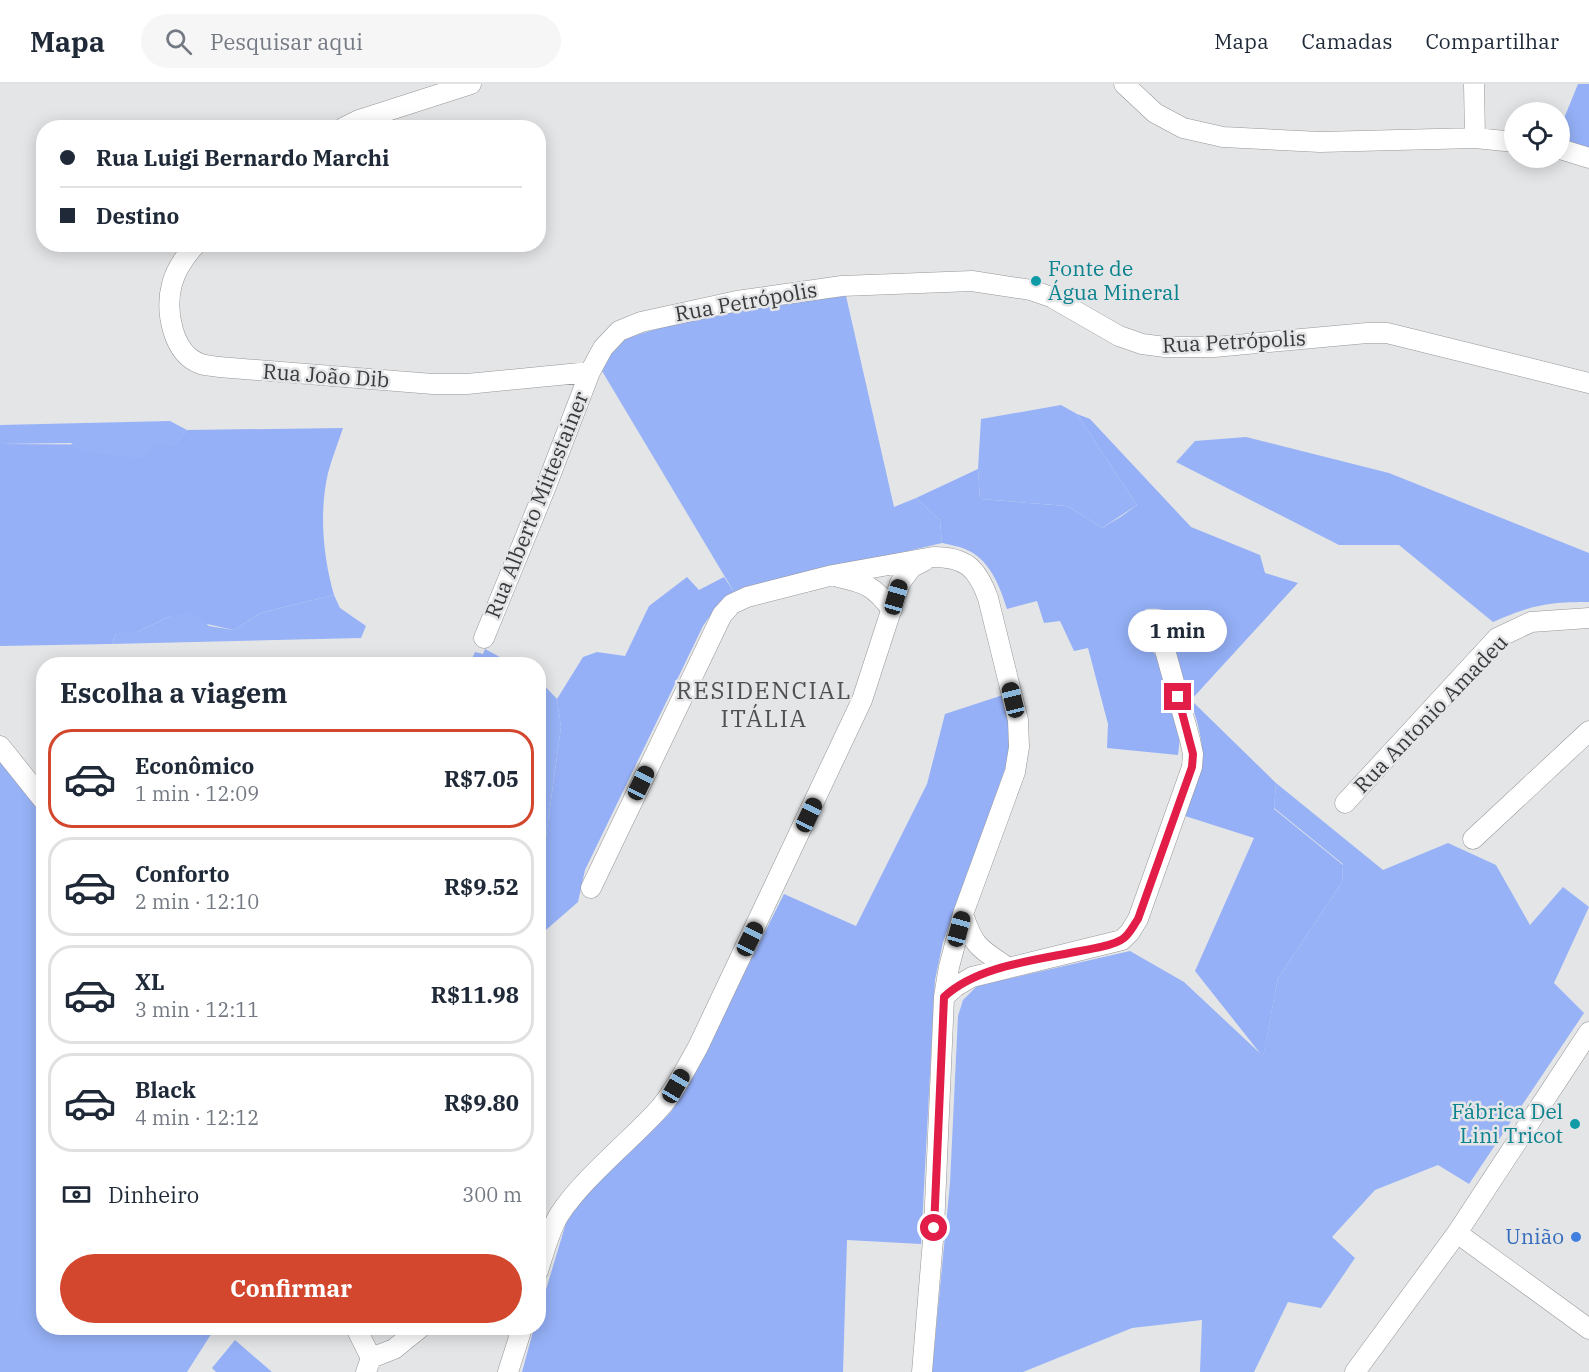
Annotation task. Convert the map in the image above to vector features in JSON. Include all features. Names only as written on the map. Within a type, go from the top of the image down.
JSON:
[{"type":"street","points":[[359,120],[471,84]]},
{"type":"street","points":[[1124,84],[1155,113],[1184,128],[1223,137],[1320,142],[1475,138],[1504,141]]},
{"type":"street","points":[[1474,84],[1475,138]]},
{"type":"street","points":[[1570,152],[1589,158]]},
{"type":"street","name":"Rua João Dib","points":[[189,252],[172,283],[169,307],[173,330],[183,352],[200,364],[219,368],[433,384],[466,384],[590,372]]},
{"type":"street","name":"Rua Petrópolis","points":[[590,372],[603,348],[619,331],[641,322],[736,301],[842,286],[972,281],[1031,290],[1051,297],[1119,336],[1142,344],[1165,347],[1214,347],[1387,333],[1589,383]]},
{"type":"street","name":"Rua Alberto Mittestainer","points":[[484,639],[590,372]]},
{"type":"street","points":[[546,1245],[559,1216],[575,1195],[660,1107],[676,1086],[698,1047],[862,700],[900,584],[912,567],[933,557]]},
{"type":"street","points":[[591,888],[722,615],[732,604],[747,597],[833,575],[933,557],[949,557],[973,568],[982,580],[988,598],[1018,720],[1019,747],[1015,772],[963,914],[949,967],[944,997],[934,1228],[922,1372]]},
{"type":"street","points":[[833,575],[868,585],[879,593],[892,610]]},
{"type":"street","name":"Rua Antonio Amadeu","points":[[1345,803],[1497,638],[1515,627],[1531,622],[1589,618]]},
{"type":"street","points":[[944,997],[972,977],[1122,940],[1138,919],[1193,761],[1190,740],[1160,632]]},
{"type":"street","points":[[1473,840],[1589,732]]},
{"type":"street","points":[[0,746],[36,791]]},
{"type":"street","points":[[963,914],[971,937],[981,950],[1007,967]]},
{"type":"street","points":[[1355,1372],[1457,1233],[1589,1032]]},
{"type":"street","points":[[546,1221],[559,1216]]},
{"type":"street","points":[[1457,1233],[1589,1329]]},
{"type":"street","points":[[358,1335],[369,1365],[411,1335]]},
{"type":"street","points":[[508,1372],[520,1335]]},
{"type":"shaded area","points":[[1578,84],[1589,84],[1589,148],[1570,142],[1570,104]]},
{"type":"shaded area","points":[[846,296],[894,507],[916,498],[940,520],[942,543],[734,592],[602,371],[609,354],[622,340],[643,333],[727,309]]},
{"type":"shaded area","points":[[1061,405],[1077,414],[1137,505],[1102,528],[1067,506],[980,499],[978,469],[981,419]]},
{"type":"shaded area","points":[[1077,414],[1090,419],[1191,527],[1260,555],[1265,573],[1298,583],[1191,700],[1276,783],[1274,809],[1343,865],[1342,882],[1278,978],[1263,1057],[1195,971],[1254,838],[1185,816],[1199,774],[1202,749],[1195,715],[1177,659],[1176,652],[1181,629],[1179,620],[1169,611],[1155,609],[1146,609],[1138,619],[1139,632],[1157,657],[1180,737],[1178,755],[1107,748],[1108,724],[1088,648],[1074,651],[1060,621],[1044,623],[1037,601],[1007,609],[997,582],[987,566],[973,553],[942,543],[940,520],[916,498],[978,469],[980,499],[1067,506],[1102,528],[1137,505]]},
{"type":"shaded area","points":[[170,421],[187,430],[175,446],[155,445],[145,459],[79,451],[71,443],[0,444],[0,425]]},
{"type":"shaded area","points":[[343,428],[328,473],[323,519],[327,565],[334,595],[260,613],[234,630],[170,616],[135,633],[116,633],[112,644],[0,646],[0,444],[175,445],[187,430]]},
{"type":"shaded area","points":[[1246,437],[1389,473],[1589,553],[1589,602],[1540,606],[1493,622],[1399,545],[1339,545],[1176,462],[1195,441]]},
{"type":"shaded area","points":[[687,577],[699,590],[724,577],[734,592],[719,603],[703,626],[585,870],[578,902],[546,930],[546,837],[561,727],[557,699],[583,657],[597,652],[625,656],[649,606]]},
{"type":"shaded area","points":[[334,595],[340,608],[366,626],[361,638],[112,644],[116,633],[135,633],[170,616],[192,612],[209,626],[234,630],[260,613]]},
{"type":"shaded area","points":[[485,649],[500,657],[473,657],[475,652],[483,654]]},
{"type":"shaded area","points":[[546,687],[557,699],[561,727],[546,837]]},
{"type":"shaded area","points":[[1003,695],[1011,722],[1010,755],[943,942],[935,980],[921,1244],[847,1240],[843,1372],[522,1372],[532,1335],[546,1335],[546,1290],[566,1223],[583,1197],[671,1112],[690,1081],[784,894],[856,926],[927,784],[945,714]]},
{"type":"shaded area","points":[[0,751],[36,798],[36,1335],[211,1335],[187,1372],[0,1372]]},
{"type":"shaded area","points":[[1276,783],[1383,870],[1448,843],[1496,865],[1530,925],[1563,887],[1589,907],[1554,983],[1584,1013],[1469,1184],[1438,1165],[1375,1190],[1332,1237],[1355,1258],[1321,1308],[1288,1302],[1254,1372],[1200,1372],[1202,1320],[1132,1328],[1023,1372],[932,1372],[950,1183],[958,1016],[963,1000],[977,986],[1130,951],[1184,982],[1263,1056],[1278,978],[1342,882],[1343,864],[1274,808]]},
{"type":"shaded area","points":[[235,1340],[272,1372],[216,1372],[212,1368]]},
{"type":"place","name":"Fonte de Água Mineral","points":[[1036,281]]},
{"type":"place","name":"Fábrica Del Lini Tricot","points":[[1575,1124]]},
{"type":"place","name":"União","points":[[1576,1237]]},
{"type":"district","name":"RESIDENCIAL ITÁLIA","points":[[764,705]]},
{"type":"route","points":[[934,1228],[944,997],[972,977],[1104,946],[1122,940],[1130,932],[1138,919],[1192,767],[1193,754],[1178,697]]}]
